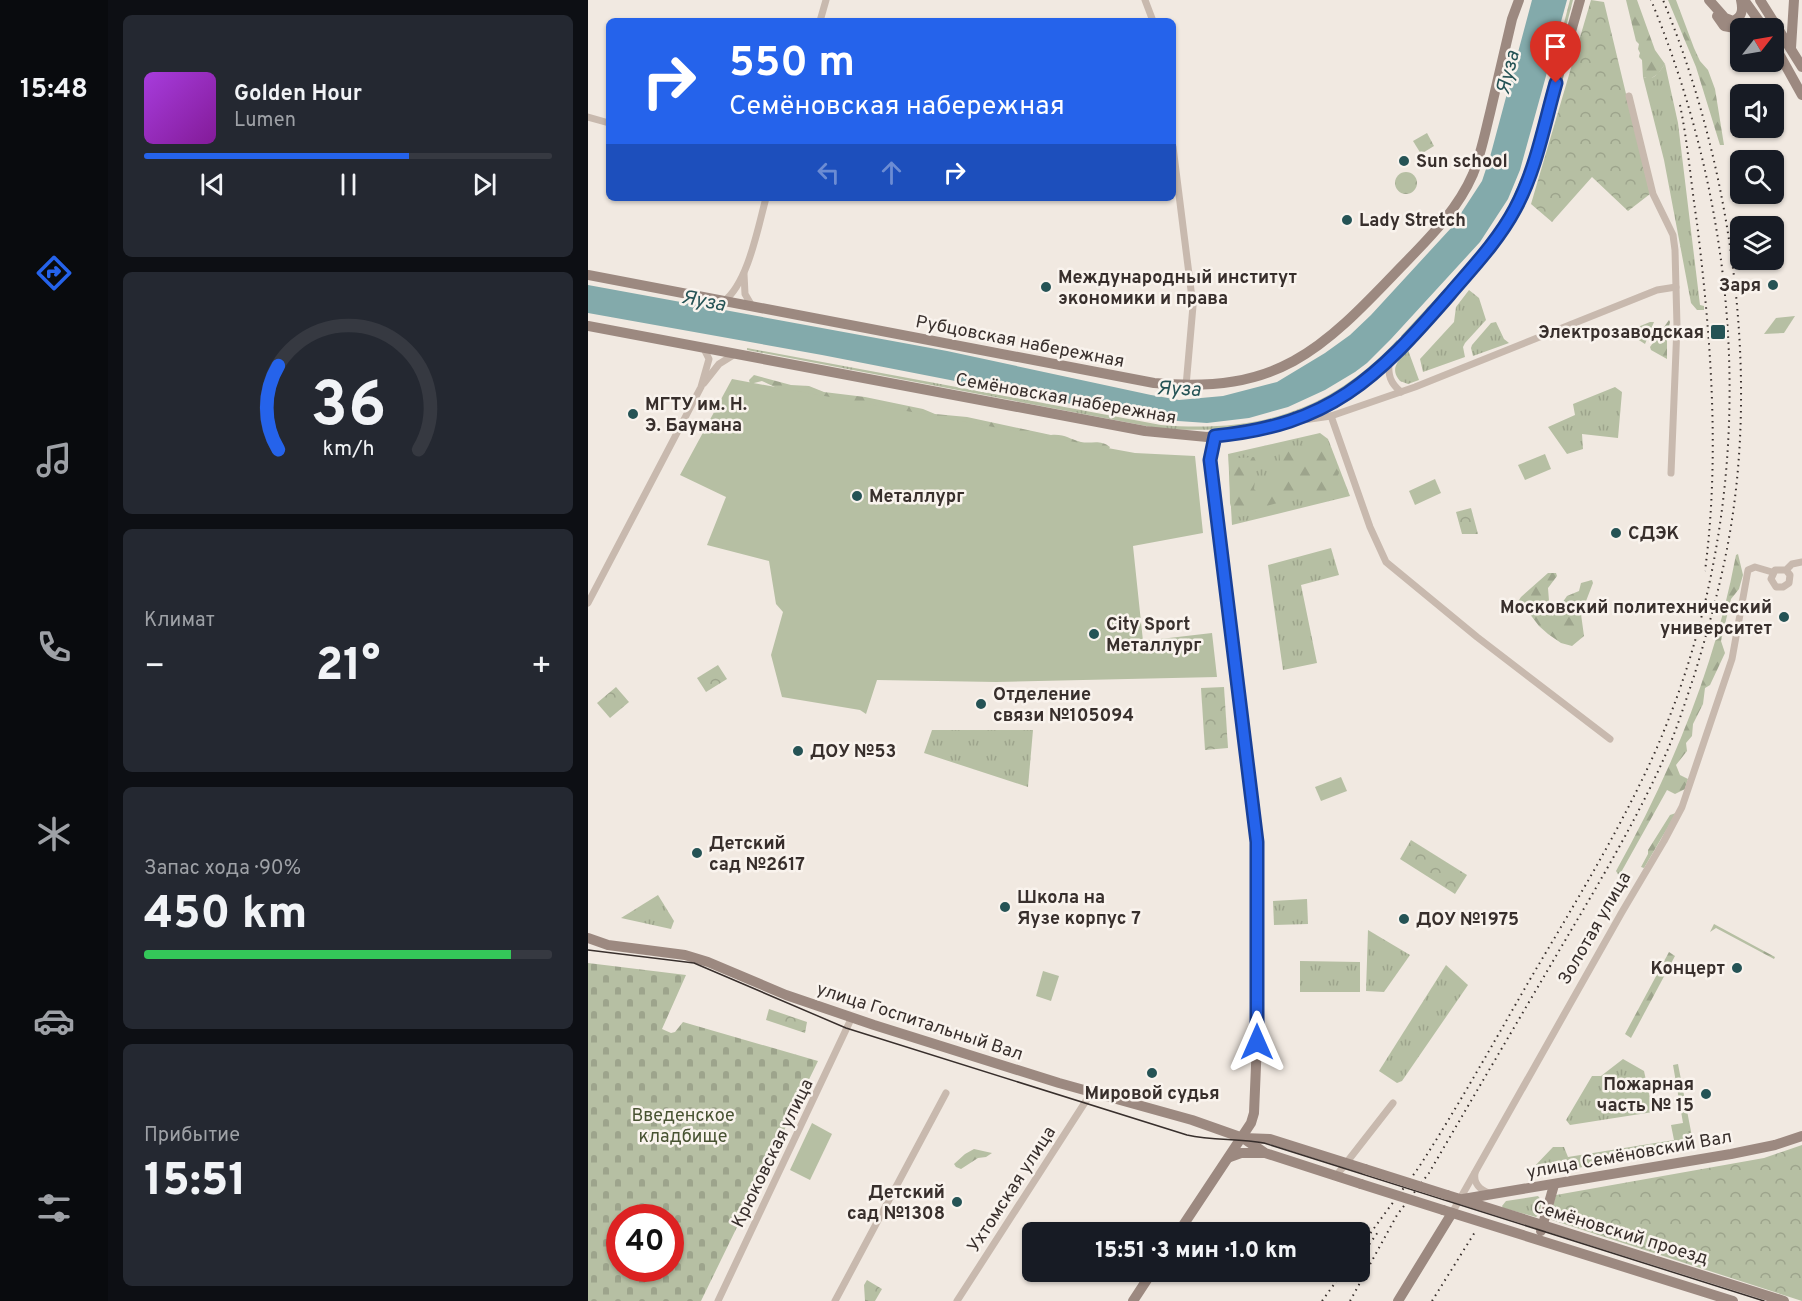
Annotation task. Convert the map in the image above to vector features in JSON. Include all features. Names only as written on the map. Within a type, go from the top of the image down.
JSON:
[{"type":"main road","name":"Рубцовская набережная","points":[[588,275],[1154,383],[1186,386],[1244,381],[1270,373],[1306,354],[1347,323],[1446,219],[1473,174],[1481,150],[1519,0]]},
{"type":"main road","name":"Семёновская набережная","points":[[588,326],[1145,431],[1198,437],[1215,436],[1247,432],[1289,422],[1324,408],[1364,382],[1389,362],[1485,254],[1516,208],[1533,166],[1580,0]]},
{"type":"main road","points":[[1709,0],[1725,18],[1733,21],[1742,13],[1743,0]]},
{"type":"main road","points":[[1709,0],[1724,26],[1730,27]]},
{"type":"main road","points":[[1743,0],[1756,18]]},
{"type":"main road","points":[[1760,0],[1802,67]]},
{"type":"main road","points":[[1791,48],[1794,0]]},
{"type":"main road","points":[[1784,63],[1802,95]]},
{"type":"main road","points":[[1185,1222],[1243,1138],[1254,1113],[1257,1042],[1258,870],[1250,782],[1210,460],[1215,436]]},
{"type":"main road","points":[[1198,437],[1210,460]]},
{"type":"main road","name":"улица Госпитальный Вал","points":[[588,938],[618,947],[685,955],[708,962],[786,995],[852,1017],[1091,1093],[1192,1120],[1243,1138],[1265,1154],[1361,1184]]},
{"type":"main road","name":"улица Семёновский Вал","points":[[1461,1199],[1731,1154],[1802,1136]]},
{"type":"main road","name":"улица Госпитальный Вал","points":[[1243,1138],[1270,1139],[1447,1195]]},
{"type":"main road","points":[[1229,1157],[1240,1153],[1265,1154]]},
{"type":"main road","name":"Семёновский проезд","points":[[1361,1184],[1733,1301]]},
{"type":"main road","points":[[1539,1240],[1554,1185]]},
{"type":"main road","name":"Семёновский проезд","points":[[1447,1195],[1784,1301]]},
{"type":"main road","name":"Золотая улица","points":[[1398,1301],[1447,1211]]},
{"type":"main road","points":[[1133,1301],[1145,1282]]},
{"type":"street","points":[[821,18],[826,0]]},
{"type":"street","points":[[1145,0],[1152,18]]},
{"type":"street","points":[[1629,96],[1653,194],[1673,235],[1675,250],[1677,326],[1671,473]]},
{"type":"street","points":[[588,117],[606,122]]},
{"type":"street","points":[[1176,171],[1193,306],[1192,336],[1186,363],[1186,386]]},
{"type":"street","points":[[724,301],[734,293],[744,274],[765,201]]},
{"type":"street","points":[[744,274],[745,294],[753,306]]},
{"type":"street","points":[[1289,422],[1331,416],[1401,392],[1658,290],[1676,287]]},
{"type":"street","points":[[701,347],[707,352],[709,359],[701,387]]},
{"type":"street","points":[[588,603],[701,387],[719,363],[736,354]]},
{"type":"street","points":[[1389,362],[1388,375],[1393,385],[1401,392]]},
{"type":"street","points":[[1331,416],[1370,527],[1386,562],[1469,631],[1610,740]]},
{"type":"street","name":"Золотая улица","points":[[1786,570],[1792,564],[1802,562]]},
{"type":"street","name":"Золотая улица","points":[[1447,1211],[1461,1199],[1475,1170],[1682,807],[1732,658],[1748,570],[1755,567],[1773,573]]},
{"type":"street","name":"Золотая улица","points":[[1779,568],[1786,570],[1790,579],[1783,587],[1774,585],[1771,579],[1773,573],[1779,568]]},
{"type":"street","name":"Крюковская улица","points":[[718,1301],[852,1017]]},
{"type":"street","points":[[835,1301],[946,1093]]},
{"type":"street","name":"Ухтомская улица","points":[[957,1301],[1091,1093]]},
{"type":"street","points":[[1336,1176],[1393,1103]]},
{"type":"street","points":[[1475,1170],[1475,1181],[1481,1190],[1496,1194]]},
{"type":"green space","points":[[1570,0],[1573,0],[1522,188],[1494,238],[1403,338],[1401,336],[1475,256],[1507,211],[1528,162]]},
{"type":"green space","points":[[1591,0],[1604,2],[1650,194],[1628,211],[1592,177],[1552,222],[1531,204]]},
{"type":"green space","points":[[1626,0],[1637,0],[1655,50],[1665,64],[1658,74],[1650,79],[1643,77],[1639,44],[1636,41]]},
{"type":"green space","points":[[1668,0],[1676,0],[1694,48],[1700,61],[1708,70],[1715,89],[1724,145],[1720,145],[1696,67]]},
{"type":"green space","points":[[1665,64],[1678,123],[1700,305],[1704,306],[1704,310],[1697,310],[1691,303],[1664,160],[1643,77],[1653,77]]},
{"type":"green space","points":[[1427,133],[1434,146],[1421,154],[1413,141]]},
{"type":"green space","points":[[1406,172],[1416,179],[1417,183],[1410,193],[1406,194],[1396,187],[1395,183],[1402,173]]},
{"type":"green space","points":[[1469,290],[1479,298],[1486,320],[1465,343],[1463,347],[1465,357],[1423,372],[1420,359],[1454,322],[1456,307]]},
{"type":"green space","points":[[1795,316],[1784,333],[1764,334],[1776,318]]},
{"type":"green space","points":[[1669,320],[1667,359],[1651,350],[1650,347]]},
{"type":"green space","points":[[1496,322],[1504,339],[1509,343],[1473,356],[1472,345],[1491,323]]},
{"type":"green space","points":[[1654,322],[1645,344],[1631,335],[1633,329]]},
{"type":"green space","points":[[1397,340],[1399,343],[1372,368],[1318,404],[1291,416],[1263,423],[1199,430],[1162,429],[747,350],[747,348],[1161,425],[1196,427],[1260,421],[1318,401],[1372,365]]},
{"type":"green space","points":[[1408,350],[1419,380],[1408,384],[1400,381],[1395,368]]},
{"type":"green space","points":[[754,375],[791,385],[809,386],[824,392],[865,397],[923,409],[935,414],[967,417],[1064,436],[1081,442],[1103,443],[1110,447],[1106,454],[777,388],[762,381],[750,384],[749,380]]},
{"type":"green space","points":[[732,379],[1135,453],[1195,456],[1203,533],[1133,546],[1143,641],[1212,633],[1217,677],[997,682],[877,680],[866,714],[860,710],[782,697],[771,655],[783,612],[776,604],[769,561],[707,545],[726,497],[680,475]]},
{"type":"green space","points":[[1615,387],[1622,392],[1618,438],[1582,434],[1583,449],[1567,454],[1548,427],[1575,415],[1573,404]]},
{"type":"green space","points":[[1320,433],[1328,439],[1350,496],[1232,525],[1228,454]]},
{"type":"green space","points":[[1301,445],[1308,449],[1327,449],[1326,456],[1332,459],[1339,473],[1331,481],[1336,490],[1315,492],[1270,505],[1240,517],[1233,514],[1230,503],[1229,464],[1239,458],[1254,457],[1257,464],[1254,489],[1259,494],[1275,485],[1282,477],[1279,451]]},
{"type":"green space","points":[[1545,454],[1551,469],[1525,480],[1518,465]]},
{"type":"green space","points":[[1435,479],[1441,493],[1415,505],[1409,491]]},
{"type":"green space","points":[[1471,508],[1478,534],[1462,534],[1456,512]]},
{"type":"green space","points":[[1331,548],[1339,575],[1301,585],[1317,663],[1283,670],[1268,565]]},
{"type":"green space","points":[[1738,554],[1743,575],[1739,589],[1731,599],[1721,641],[1725,653],[1710,685],[1705,688],[1703,704],[1693,724],[1692,736],[1686,743],[1687,751],[1676,765],[1680,775],[1688,779],[1685,789],[1675,794],[1667,790],[1619,876],[1616,871],[1673,757],[1704,678]]},
{"type":"green space","points":[[1548,573],[1556,573],[1557,576],[1548,588],[1550,614],[1553,616],[1567,596],[1579,591],[1581,583],[1592,580],[1593,583],[1581,614],[1584,636],[1572,646],[1561,643],[1548,634],[1517,603]]},
{"type":"green space","points":[[718,665],[727,679],[706,692],[697,678]]},
{"type":"green space","points":[[616,687],[629,702],[610,718],[597,703]]},
{"type":"green space","points":[[1224,687],[1228,748],[1205,750],[1201,688]]},
{"type":"green space","points":[[932,730],[1033,730],[1028,787],[924,753]]},
{"type":"green space","points":[[1341,777],[1347,791],[1321,801],[1315,787]]},
{"type":"green space","points":[[1676,813],[1644,868],[1641,867],[1648,850],[1670,815]]},
{"type":"green space","points":[[1411,840],[1467,875],[1455,894],[1400,859]]},
{"type":"green space","points":[[658,895],[674,921],[671,929],[621,918]]},
{"type":"green space","points":[[1307,899],[1308,924],[1274,925],[1273,901]]},
{"type":"green space","points":[[1714,924],[1775,957],[1774,959],[1716,928],[1710,932]]},
{"type":"green space","points":[[1368,930],[1410,955],[1384,992],[1366,991]]},
{"type":"green space","points":[[1669,952],[1675,956],[1631,1038],[1625,1034]]},
{"type":"green space","points":[[1300,961],[1360,962],[1360,992],[1300,992]]},
{"type":"green space","name":"Введенское кладбище","points":[[588,963],[686,975],[662,1029],[671,1033],[675,1032],[683,1022],[818,1061],[701,1301],[588,1301]]},
{"type":"green space","points":[[1446,965],[1468,985],[1402,1081],[1397,1083],[1379,1071]]},
{"type":"green space","points":[[1043,971],[1059,976],[1051,1001],[1036,996]]},
{"type":"green space","points":[[769,1009],[807,1022],[805,1033],[766,1020]]},
{"type":"green space","points":[[1623,1059],[1644,1071],[1653,1112],[1570,1125],[1566,1120],[1592,1076],[1601,1076]]},
{"type":"green space","points":[[1678,1064],[1694,1147],[1533,1176],[1532,1169],[1553,1147],[1564,1147],[1568,1157],[1674,1140],[1671,1125],[1683,1123],[1673,1065]]},
{"type":"green space","points":[[812,1123],[832,1134],[810,1180],[790,1170]]},
{"type":"green space","points":[[1685,1144],[1684,1148],[1572,1168],[1566,1165],[1568,1162]]},
{"type":"green space","points":[[1802,1145],[1802,1301],[1552,1220],[1550,1216],[1556,1195],[1764,1158]]},
{"type":"green space","points":[[974,1149],[992,1153],[978,1158],[961,1169],[956,1167],[954,1164]]},
{"type":"green space","points":[[1538,1196],[1542,1201],[1539,1215],[1536,1217],[1502,1206],[1506,1201]]},
{"type":"green space","points":[[867,1280],[882,1289],[875,1301],[865,1301],[864,1285]]},
{"type":"water","points":[[1532,0],[1567,0],[1520,170],[1508,199],[1480,242],[1367,363],[1325,390],[1288,407],[1249,418],[1207,423],[1149,419],[822,355],[588,313],[588,285],[947,351],[1179,400],[1223,396],[1277,382],[1350,335],[1452,227],[1482,181]]},
{"type":"tram line","points":[[588,950],[694,963],[846,1028],[1187,1135],[1264,1143],[1764,1301]]},
{"type":"railway","points":[[1370,1234],[1419,1167],[1448,1120],[1581,894],[1627,810],[1655,752],[1689,661],[1713,567],[1726,472],[1730,376],[1723,280],[1708,185],[1684,91],[1651,0]]},
{"type":"railway","points":[[1350,1301],[1397,1215],[1429,1173],[1642,804],[1665,756],[1681,714],[1695,673],[1719,585],[1730,532],[1738,467],[1741,399],[1739,330],[1732,262],[1721,193],[1686,61],[1663,0]]},
{"type":"railway","points":[[1680,105],[1697,223],[1710,353],[1713,441],[1710,528],[1705,571]]},
{"type":"railway","points":[[1370,1243],[1378,1232]]},
{"type":"railway","points":[[1432,1301],[1475,1232]]},
{"type":"railway","points":[[1322,1301],[1336,1282]]},
{"type":"place","name":"Sun school","points":[[1404,161]]},
{"type":"place","name":"Lady Stretch","points":[[1347,220]]},
{"type":"place","name":"Заря","points":[[1773,285]]},
{"type":"place","name":"Международный институт экономики и права","points":[[1046,287]]},
{"type":"place","name":"Электрозаводская","points":[[1718,332]]},
{"type":"place","name":"МГТУ им. Н. Э. Баумана","points":[[633,414]]},
{"type":"place","name":"Металлург","points":[[857,496]]},
{"type":"place","name":"СДЭК","points":[[1616,533]]},
{"type":"place","name":"Московский политехнический университет","points":[[1784,617]]},
{"type":"place","name":"City Sport Металлург","points":[[1094,634]]},
{"type":"place","name":"Отделение связи №105094","points":[[981,704]]},
{"type":"place","name":"ДОУ №53","points":[[798,751]]},
{"type":"place","name":"Детский сад №2617","points":[[697,853]]},
{"type":"place","name":"Школа на Яузе корпус 7","points":[[1005,907]]},
{"type":"place","name":"ДОУ №1975","points":[[1404,919]]},
{"type":"place","name":"Концерт","points":[[1737,968]]},
{"type":"place","name":"Мировой судья","points":[[1152,1073]]},
{"type":"place","name":"Пожарная часть № 15","points":[[1706,1094]]},
{"type":"place","name":"Детский сад №1308","points":[[957,1202]]},
{"type":"route","points":[[1257,1042],[1257,842],[1210,460],[1215,436],[1258,430],[1310,415],[1364,382],[1397,353],[1485,254],[1516,208],[1533,166],[1556,83]]},
{"type":"water label","name":"Яуза","points":[[1507,72]]},
{"type":"water label","name":"Яуза","points":[[704,300]]},
{"type":"water label","name":"Яуза","points":[[1179,388]]}]
